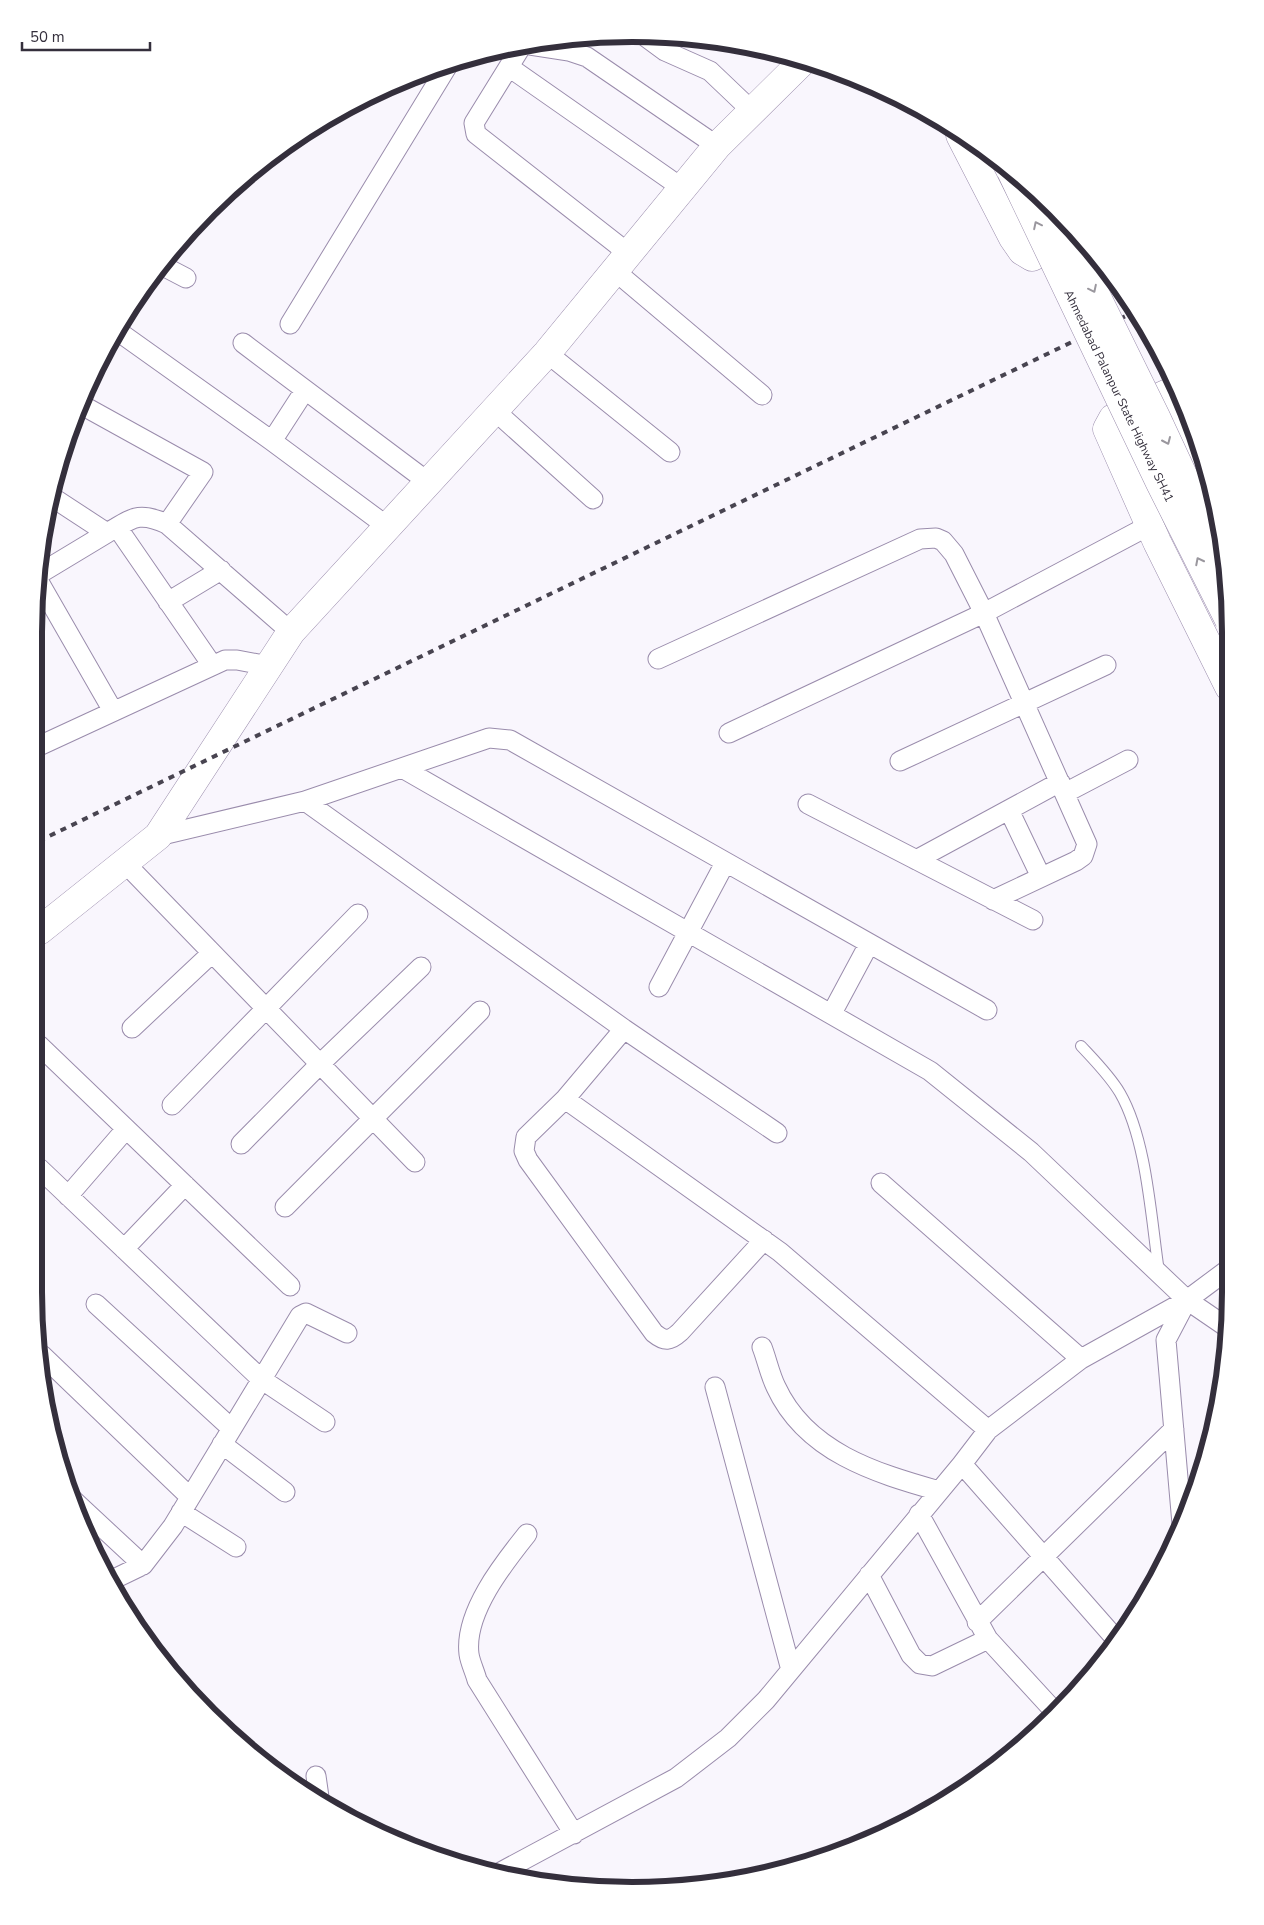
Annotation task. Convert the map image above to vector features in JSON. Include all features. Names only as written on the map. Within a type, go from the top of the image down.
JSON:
[{"type":"street","points":[[654,43],[665,51],[710,71],[752,111]]},
{"type":"street","points":[[555,48],[570,50],[587,57],[717,146]]},
{"type":"street","points":[[517,54],[474,123],[476,134],[621,262],[762,395]]},
{"type":"street","points":[[509,67],[682,188]]},
{"type":"street","points":[[42,929],[158,836],[291,632],[547,353],[717,146],[796,67]]},
{"type":"street","points":[[290,324],[442,74]]},
{"type":"street","points":[[966,146],[1013,238],[1022,251],[1032,257],[1071,239]]},
{"type":"street","name":"Ahmedabad Palanpur State Highway SH41","points":[[1019,187],[1160,483],[1221,603]]},
{"type":"street","name":"Ahmedabad Palanpur State Highway SH41","points":[[1065,232],[1156,417],[1214,541]]},
{"type":"street","points":[[168,268],[186,278]]},
{"type":"street","points":[[123,335],[272,440],[388,526]]},
{"type":"street","points":[[244,343],[428,482]]},
{"type":"street","points":[[547,353],[670,452]]},
{"type":"street","points":[[272,440],[305,390]]},
{"type":"street","points":[[1171,393],[1113,418],[1106,429],[1222,675]]},
{"type":"street","points":[[86,408],[203,472],[168,524]]},
{"type":"street","points":[[494,410],[594,500]]},
{"type":"street","points":[[58,500],[112,530],[168,602],[212,665]]},
{"type":"street","points":[[46,569],[112,530],[141,516],[150,516],[168,524],[291,632]]},
{"type":"street","points":[[730,733],[984,613],[1150,525]]},
{"type":"street","points":[[658,659],[920,539],[929,537],[942,541],[954,554],[984,613],[1084,834],[1086,850],[1076,861],[993,900]]},
{"type":"street","points":[[168,602],[220,570]]},
{"type":"street","points":[[44,591],[113,711]]},
{"type":"street","points":[[42,745],[225,660],[237,660],[269,666]]},
{"type":"street","points":[[900,761],[1106,665]]},
{"type":"street","points":[[158,836],[305,801],[489,738],[510,740],[724,863],[987,1010]]},
{"type":"street","points":[[916,860],[1009,810],[1128,760]]},
{"type":"street","points":[[402,768],[832,1013],[930,1071],[1031,1152],[1188,1300],[1220,1323]]},
{"type":"street","points":[[305,801],[624,1029],[777,1133]]},
{"type":"street","points":[[808,804],[1033,920]]},
{"type":"street","points":[[1009,810],[1042,877]]},
{"type":"street","points":[[124,862],[415,1162]]},
{"type":"street","points":[[660,988],[724,863]]},
{"type":"street","points":[[172,1105],[358,914]]},
{"type":"street","points":[[832,1013],[869,944]]},
{"type":"street","points":[[132,1028],[212,953]]},
{"type":"street","points":[[241,1144],[421,966]]},
{"type":"street","points":[[286,1206],[372,1117],[480,1011]]},
{"type":"street","points":[[624,1029],[564,1099],[526,1137],[524,1151],[654,1333],[661,1338],[667,1340],[680,1332],[764,1240]]},
{"type":"street","points":[[42,1048],[290,1286]]},
{"type":"street","points":[[564,1099],[764,1240],[988,1430]]},
{"type":"street","points":[[68,1196],[126,1129]]},
{"type":"street","points":[[42,1171],[261,1379],[325,1422]]},
{"type":"street","points":[[881,1183],[1081,1359]]},
{"type":"street","points":[[124,1249],[185,1185]]},
{"type":"street","points":[[507,1869],[676,1778],[728,1738],[766,1700],[962,1464],[988,1430],[1081,1359],[1188,1300],[1222,1274]]},
{"type":"street","points":[[1181,1508],[1166,1340],[1188,1300]]},
{"type":"street","points":[[96,1304],[226,1436],[285,1492]]},
{"type":"street","points":[[116,1578],[143,1565],[186,1504],[297,1319],[302,1314],[347,1333]]},
{"type":"street","points":[[762,1347],[780,1394],[793,1415],[821,1443],[856,1464],[883,1476],[939,1491]]},
{"type":"street","points":[[47,1360],[186,1504],[236,1547]]},
{"type":"street","points":[[715,1387],[791,1670]]},
{"type":"street","points":[[978,1622],[1174,1429]]},
{"type":"street","points":[[962,1464],[1112,1635]]},
{"type":"street","points":[[84,1510],[143,1565]]},
{"type":"street","points":[[920,1514],[988,1639],[1051,1708]]},
{"type":"street","points":[[526,1534],[500,1567],[482,1600],[471,1627],[469,1654],[477,1680],[574,1834]]},
{"type":"street","points":[[868,1575],[911,1654],[920,1664],[932,1666],[988,1639]]},
{"type":"street","points":[[316,1776],[318,1792]]},
{"type":"lane","points":[[1081,1046],[1108,1075],[1121,1095],[1133,1123],[1146,1181],[1159,1273]]},
{"type":"railway","points":[[42,840],[1129,315]]}]
